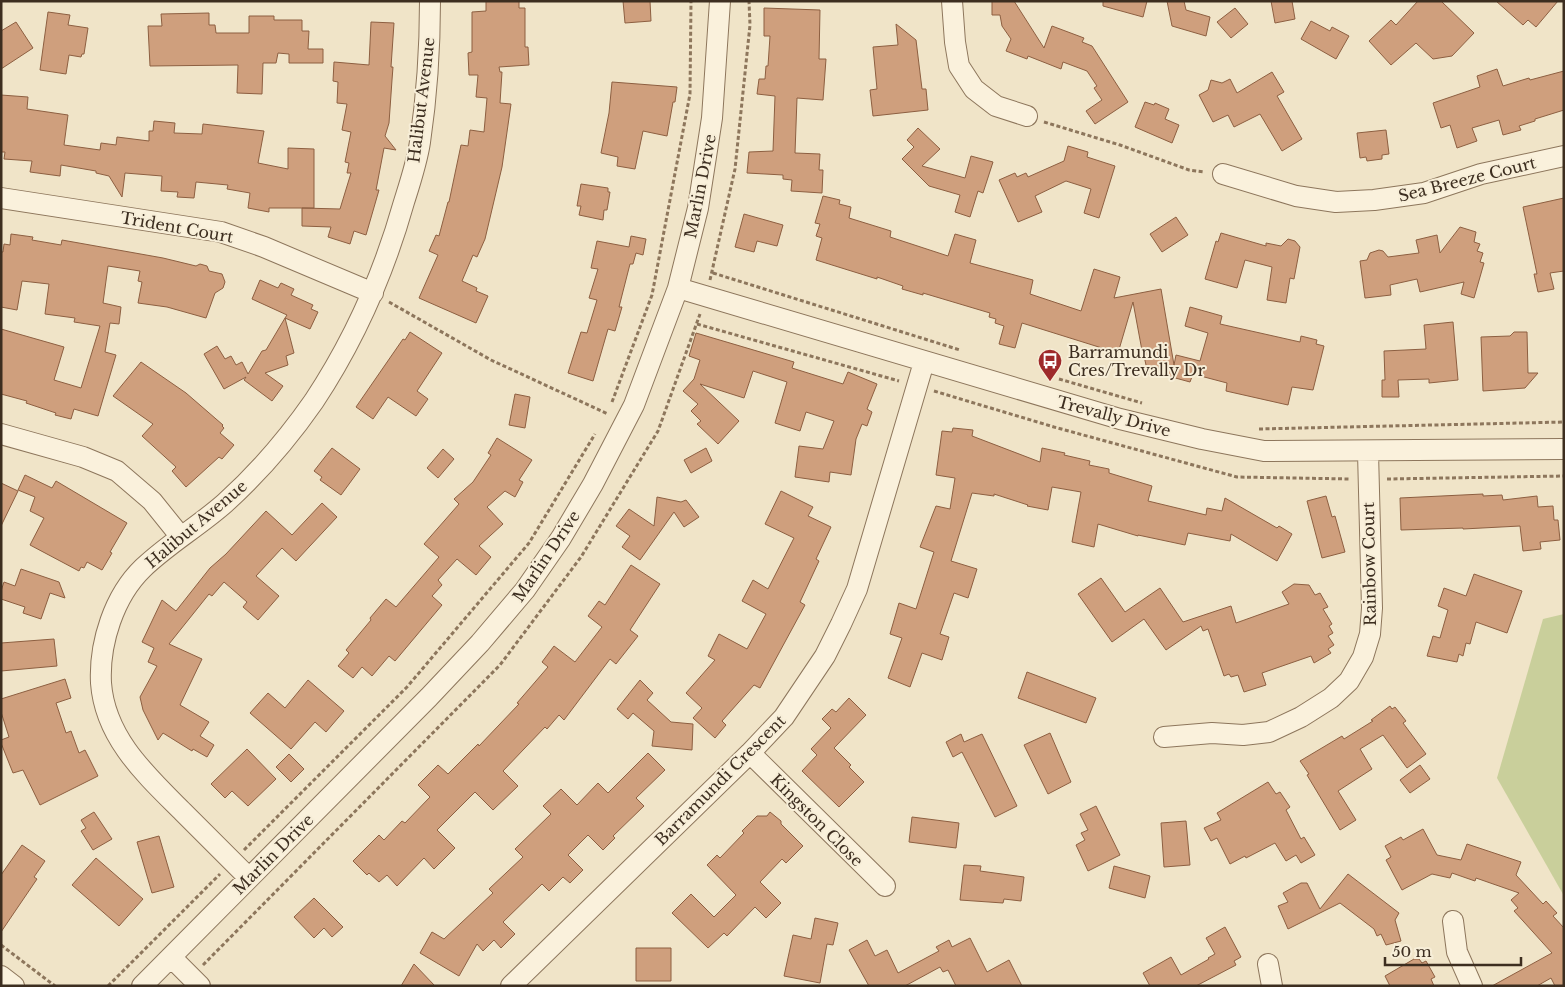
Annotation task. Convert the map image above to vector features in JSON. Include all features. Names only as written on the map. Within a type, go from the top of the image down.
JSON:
[{"type":"street","name":"Halibut Avenue","points":[[249,878],[143,772],[122,745],[107,715],[102,683],[103,651],[111,619],[124,594],[142,570],[224,504],[252,477],[313,402],[341,357],[373,293],[394,241],[420,144],[426,92],[430,1]]},
{"type":"street","name":"Marlin Drive","points":[[142,986],[480,643],[525,590],[561,538],[589,492],[617,418],[634,405],[678,288],[698,208],[712,118],[720,1]]},
{"type":"street","points":[[952,1],[959,66],[974,89],[996,106],[1027,116]]},
{"type":"street","name":"Sea Breeze Court","points":[[1223,174],[1296,196],[1336,202],[1374,200],[1424,193],[1481,174],[1564,156]]},
{"type":"street","name":"Trident Court","points":[[1,198],[220,232],[264,247],[373,293]]},
{"type":"street","name":"Trevally Drive","points":[[678,288],[1120,419],[1202,439],[1264,451],[1564,450]]},
{"type":"street","name":"Barramundi Crescent","points":[[511,986],[750,753],[784,717],[820,663],[841,624],[857,588],[924,362]]},
{"type":"street","points":[[1,434],[83,457],[117,472],[152,501],[182,537]]},
{"type":"street","name":"Rainbow Court","points":[[1164,737],[1212,733],[1243,735],[1269,732],[1301,717],[1331,698],[1349,681],[1363,657],[1370,634],[1372,608],[1368,452]]},
{"type":"street","name":"Kingston Close","points":[[750,753],[884,886]]},
{"type":"street","points":[[1453,921],[1457,952],[1472,986]]},
{"type":"street","points":[[171,957],[200,986]]},
{"type":"street","points":[[1268,964],[1272,986]]},
{"type":"street","points":[[1,976],[14,986]]},
{"type":"path","points":[[373,293],[491,360],[617,418],[652,295],[690,94],[691,1]]},
{"type":"path","points":[[1027,116],[1120,145],[1189,170],[1223,174]]},
{"type":"path","points":[[712,273],[966,352]]},
{"type":"path","points":[[1059,379],[1142,403]]},
{"type":"path","points":[[1255,429],[1564,422]]},
{"type":"path","points":[[108,986],[407,687],[529,543],[598,430]]},
{"type":"path","points":[[1,945],[55,986]]},
{"type":"green space","points":[[1564,614],[1564,896],[1497,778],[1543,619]]},
{"type":"building","points":[[486,1],[519,1],[519,8],[525,8],[525,47],[528,47],[529,65],[499,67],[500,72],[502,72],[500,103],[511,104],[502,167],[485,239],[477,257],[473,255],[462,281],[477,288],[476,291],[488,296],[476,323],[419,298],[438,255],[429,251],[436,235],[439,236],[449,202],[461,145],[468,146],[470,130],[484,132],[487,98],[476,97],[478,75],[469,75],[468,53],[472,52],[472,12],[486,11]]},
{"type":"building","points":[[623,1],[650,1],[651,21],[625,23]]},
{"type":"building","points":[[992,1],[1014,1],[1044,48],[1052,26],[1084,38],[1082,42],[1092,46],[1128,102],[1095,124],[1086,111],[1102,100],[1094,88],[1097,86],[1087,71],[1063,62],[1061,69],[1028,56],[1027,59],[1006,51],[1011,39],[1002,26],[1000,15],[992,15]]},
{"type":"building","points":[[1103,1],[1147,1],[1143,17],[1103,6]]},
{"type":"building","points":[[1167,1],[1184,1],[1186,10],[1210,17],[1206,36],[1172,26]]},
{"type":"building","points":[[1271,1],[1292,1],[1295,19],[1275,23]]},
{"type":"building","points":[[1418,1],[1441,1],[1474,33],[1452,56],[1433,59],[1416,43],[1391,65],[1369,41],[1391,20],[1396,25]]},
{"type":"building","points":[[1496,1],[1558,1],[1536,27],[1528,20],[1523,25]]},
{"type":"building","points":[[764,8],[820,10],[819,59],[826,59],[823,100],[797,98],[795,153],[820,154],[819,170],[823,170],[822,193],[791,191],[792,180],[783,179],[783,175],[747,173],[749,152],[773,151],[775,96],[757,94],[759,79],[765,79],[766,66],[768,66],[770,36],[764,36]]},
{"type":"building","points":[[1235,8],[1248,24],[1231,38],[1217,22]]},
{"type":"building","points":[[48,12],[70,15],[68,25],[88,28],[84,54],[81,57],[69,55],[66,74],[40,70]]},
{"type":"building","points":[[209,13],[209,25],[215,25],[216,33],[249,33],[249,16],[274,16],[274,20],[302,20],[302,31],[309,31],[308,49],[323,49],[323,63],[289,63],[289,54],[278,53],[276,63],[263,63],[262,94],[237,93],[238,65],[150,66],[148,26],[162,26],[161,14]]},
{"type":"building","points":[[1311,21],[1330,31],[1332,27],[1349,36],[1336,59],[1301,39]]},
{"type":"building","points":[[16,22],[33,48],[1,69],[1,31]]},
{"type":"building","points":[[371,22],[394,23],[389,123],[385,136],[396,150],[384,148],[376,190],[379,190],[366,235],[354,231],[350,244],[328,237],[331,227],[302,226],[302,208],[340,209],[351,173],[347,173],[349,163],[345,162],[351,132],[342,130],[347,104],[337,103],[338,82],[333,81],[334,62],[369,65]]},
{"type":"building","points":[[896,24],[916,40],[922,89],[926,89],[928,110],[873,116],[870,90],[877,89],[873,47],[898,45]]},
{"type":"building","points":[[1497,69],[1503,86],[1529,78],[1530,80],[1564,71],[1564,110],[1535,119],[1535,121],[1519,126],[1521,130],[1503,135],[1499,120],[1472,128],[1477,141],[1457,148],[1450,125],[1441,128],[1433,103],[1480,87],[1477,76]]},
{"type":"building","points":[[1272,72],[1284,92],[1277,96],[1302,139],[1282,151],[1260,114],[1234,127],[1228,115],[1213,122],[1199,95],[1208,90],[1211,80],[1222,83],[1230,79],[1237,93]]},
{"type":"building","points":[[612,82],[677,87],[667,136],[643,131],[635,169],[617,166],[618,157],[601,153],[609,113]]},
{"type":"building","points":[[1,95],[28,97],[27,109],[68,115],[64,145],[100,150],[101,143],[116,145],[117,137],[149,141],[149,131],[153,131],[154,121],[175,123],[174,133],[202,134],[203,124],[264,131],[258,163],[288,169],[288,148],[314,149],[314,208],[269,208],[269,212],[248,208],[250,193],[227,189],[228,185],[196,182],[194,198],[177,197],[178,192],[161,191],[162,176],[125,173],[122,197],[109,176],[96,173],[96,171],[61,165],[60,176],[30,172],[32,161],[4,159],[5,152],[1,152]]},
{"type":"building","points":[[1145,102],[1154,105],[1155,103],[1169,109],[1165,119],[1179,125],[1172,143],[1135,127]]},
{"type":"building","points":[[918,128],[940,149],[922,166],[965,178],[971,156],[993,162],[983,193],[978,191],[970,217],[955,212],[960,195],[929,186],[902,159],[914,147],[907,140]]},
{"type":"building","points":[[1386,130],[1389,154],[1382,155],[1382,159],[1367,161],[1366,157],[1360,158],[1357,133]]},
{"type":"building","points":[[1068,146],[1088,152],[1087,157],[1115,166],[1099,218],[1084,213],[1091,189],[1066,181],[1035,196],[1042,212],[1018,222],[999,180],[1015,173],[1017,177],[1026,173],[1028,177],[1064,161]]},
{"type":"building","points":[[581,184],[608,188],[608,192],[610,192],[603,220],[579,215],[581,206],[577,206]]},
{"type":"building","points":[[823,196],[840,200],[839,204],[851,207],[849,218],[891,231],[890,237],[948,256],[955,234],[976,240],[970,263],[1033,280],[1030,294],[1081,311],[1094,269],[1120,277],[1114,298],[1161,289],[1174,365],[1176,355],[1200,361],[1208,333],[1185,326],[1190,307],[1222,316],[1220,324],[1300,342],[1301,336],[1317,340],[1316,344],[1324,346],[1313,390],[1292,387],[1288,405],[1226,391],[1227,383],[1193,374],[1190,382],[1157,373],[1148,374],[1133,302],[1118,353],[1022,323],[1015,348],[999,344],[1004,326],[995,323],[996,319],[989,317],[990,313],[923,293],[923,295],[902,289],[903,286],[877,277],[877,279],[816,260],[822,238],[816,236],[820,224],[815,223]]},
{"type":"building","points":[[1564,198],[1564,271],[1550,273],[1554,289],[1538,292],[1534,274],[1537,274],[1523,207]]},
{"type":"building","points":[[744,214],[783,225],[777,246],[757,241],[754,252],[735,247]]},
{"type":"building","points":[[1176,217],[1188,235],[1162,252],[1150,234]]},
{"type":"building","points":[[1460,227],[1476,232],[1474,242],[1480,244],[1477,251],[1483,253],[1480,262],[1484,263],[1474,298],[1461,294],[1464,282],[1420,292],[1417,279],[1390,285],[1391,295],[1365,298],[1360,261],[1367,260],[1370,253],[1379,250],[1383,251],[1388,257],[1419,253],[1416,240],[1437,235],[1440,253]]},
{"type":"building","points":[[1221,233],[1266,246],[1266,243],[1281,246],[1288,239],[1295,241],[1300,247],[1294,279],[1290,278],[1286,303],[1267,300],[1272,267],[1245,260],[1237,288],[1205,279],[1216,241],[1218,242]]},
{"type":"building","points":[[11,234],[33,237],[32,240],[61,245],[62,240],[163,258],[196,266],[200,264],[207,266],[209,271],[222,274],[225,282],[223,288],[215,293],[206,318],[167,307],[138,303],[142,282],[138,281],[140,271],[108,266],[103,303],[121,307],[119,324],[110,323],[105,352],[116,355],[98,416],[74,409],[71,419],[55,415],[56,413],[26,403],[27,401],[1,394],[1,329],[64,347],[54,380],[81,388],[100,326],[74,322],[75,318],[45,314],[49,284],[22,281],[17,310],[1,307],[1,252],[3,252],[4,244],[10,245]]},
{"type":"building","points":[[631,236],[646,239],[643,255],[636,253],[633,264],[630,264],[619,307],[622,307],[615,331],[608,329],[593,381],[568,373],[581,332],[587,333],[597,300],[589,298],[598,269],[591,268],[597,241],[629,247]]},
{"type":"building","points":[[260,280],[278,288],[281,283],[294,289],[291,295],[313,305],[311,309],[318,312],[310,329],[285,318],[287,315],[252,299]]},
{"type":"building","points":[[285,318],[294,353],[286,356],[288,365],[265,373],[283,386],[272,401],[244,380],[246,377],[224,389],[204,354],[217,346],[225,359],[231,356],[236,365],[242,362],[248,374],[262,351],[266,350]]},
{"type":"building","points":[[1453,322],[1458,380],[1429,383],[1429,379],[1398,380],[1399,397],[1382,397],[1382,380],[1385,380],[1384,351],[1426,349],[1424,325]]},
{"type":"building","points":[[410,332],[442,353],[417,391],[428,399],[416,416],[388,397],[373,419],[356,407],[403,339],[405,340]]},
{"type":"building","points":[[1514,332],[1527,332],[1528,373],[1538,373],[1525,388],[1483,391],[1481,337],[1510,336]]},
{"type":"building","points":[[696,333],[794,362],[792,368],[843,384],[848,372],[877,384],[867,409],[872,412],[867,426],[862,424],[856,439],[851,475],[830,472],[829,482],[795,477],[799,446],[823,449],[834,421],[806,412],[800,431],[775,423],[787,382],[753,371],[744,398],[700,384],[739,421],[718,444],[697,424],[701,421],[691,411],[698,404],[683,391],[694,379],[700,360],[689,356]]},
{"type":"building","points":[[141,362],[186,393],[223,425],[224,428],[220,433],[234,445],[222,459],[219,457],[186,487],[172,471],[176,467],[142,436],[153,424],[113,396]]},
{"type":"building","points":[[515,394],[530,397],[525,428],[509,425]]},
{"type":"building","points":[[953,428],[973,430],[972,436],[1040,462],[1042,448],[1090,461],[1089,465],[1109,469],[1109,473],[1152,486],[1148,501],[1206,515],[1207,508],[1222,511],[1225,498],[1277,528],[1279,526],[1292,534],[1277,561],[1231,534],[1230,541],[1188,533],[1185,545],[1138,536],[1098,524],[1094,547],[1072,542],[1081,492],[1052,487],[1048,510],[1027,506],[994,494],[994,496],[972,493],[951,561],[977,569],[968,598],[954,593],[940,634],[949,637],[942,660],[922,653],[910,687],[888,678],[902,638],[890,634],[899,603],[916,609],[934,552],[920,547],[936,506],[950,509],[955,478],[936,475],[942,431],[952,432]]},
{"type":"building","points":[[497,438],[532,460],[519,480],[523,482],[515,497],[505,491],[487,507],[503,524],[479,546],[491,557],[476,575],[457,559],[438,580],[442,585],[432,596],[442,605],[395,661],[389,656],[372,676],[362,667],[353,678],[338,666],[349,653],[346,650],[386,599],[396,607],[439,557],[424,544],[459,504],[454,499],[473,482],[491,455],[488,453]]},
{"type":"building","points":[[332,448],[360,469],[341,495],[320,480],[322,477],[314,471]]},
{"type":"building","points":[[706,448],[712,461],[691,473],[684,460]]},
{"type":"building","points":[[443,449],[454,459],[438,478],[427,468]]},
{"type":"building","points":[[25,475],[52,488],[56,481],[127,523],[102,570],[87,562],[84,568],[81,567],[79,571],[30,545],[44,518],[30,511],[35,497],[18,490]]},
{"type":"building","points":[[1,483],[18,491],[1,526]]},
{"type":"building","points":[[781,491],[813,507],[808,516],[831,527],[816,559],[819,561],[800,602],[805,605],[760,688],[754,685],[722,721],[726,725],[715,738],[693,718],[702,708],[686,693],[715,660],[708,656],[719,634],[747,649],[766,614],[742,601],[753,580],[768,589],[794,538],[765,524]]},
{"type":"building","points":[[1483,494],[1483,496],[1502,495],[1503,500],[1537,496],[1538,507],[1553,506],[1554,520],[1558,520],[1560,540],[1540,542],[1541,549],[1523,551],[1520,526],[1401,530],[1400,498]]},
{"type":"building","points":[[1326,496],[1332,517],[1335,516],[1345,552],[1322,558],[1307,501]]},
{"type":"building","points":[[657,497],[681,502],[686,500],[699,517],[684,527],[674,512],[640,560],[622,547],[630,536],[616,526],[629,509],[654,526]]},
{"type":"building","points":[[322,503],[337,517],[296,561],[282,548],[256,576],[279,596],[258,620],[243,607],[247,602],[224,582],[212,596],[209,594],[169,644],[202,659],[180,705],[209,722],[200,736],[214,745],[207,757],[193,749],[192,751],[163,733],[158,740],[143,710],[140,697],[157,666],[148,662],[154,648],[142,642],[162,600],[176,611],[210,568],[226,554],[266,511],[292,535]]},
{"type":"building","points":[[631,565],[660,584],[630,630],[638,636],[616,664],[610,659],[564,720],[559,715],[503,771],[518,786],[493,810],[475,792],[437,830],[455,848],[434,869],[424,858],[397,886],[387,875],[379,882],[369,873],[367,875],[353,861],[379,835],[384,840],[402,821],[405,823],[430,797],[418,785],[438,765],[448,774],[478,744],[479,746],[519,704],[517,703],[548,667],[542,662],[554,646],[575,662],[602,627],[588,616],[599,601],[605,605]]},
{"type":"building","points":[[21,569],[59,582],[65,598],[50,593],[41,619],[23,613],[25,607],[1,599],[4,582],[15,586]]},
{"type":"building","points":[[1474,574],[1522,591],[1507,633],[1476,622],[1470,644],[1466,643],[1463,656],[1459,654],[1457,662],[1427,656],[1433,636],[1440,638],[1448,610],[1438,606],[1444,588],[1466,596]]},
{"type":"building","points":[[1101,578],[1125,612],[1160,588],[1183,622],[1231,606],[1236,623],[1289,604],[1282,592],[1294,584],[1309,585],[1315,595],[1320,593],[1328,607],[1323,609],[1332,624],[1329,626],[1333,633],[1328,636],[1334,645],[1328,649],[1331,653],[1314,663],[1311,656],[1262,673],[1266,685],[1244,692],[1238,675],[1231,677],[1229,674],[1224,676],[1208,629],[1203,631],[1201,626],[1166,650],[1144,619],[1112,642],[1078,594]]},
{"type":"building","points":[[54,639],[57,666],[1,671],[1,643]]},
{"type":"building","points":[[1027,672],[1096,698],[1086,723],[1018,698]]},
{"type":"building","points":[[65,679],[71,698],[56,703],[66,733],[71,731],[79,753],[85,750],[98,776],[40,805],[23,770],[13,773],[1,743],[1,740],[9,737],[1,712],[1,699]]},
{"type":"building","points":[[308,680],[344,711],[326,732],[315,722],[291,749],[250,713],[268,693],[285,708]]},
{"type":"building","points":[[640,680],[653,693],[647,700],[671,722],[693,724],[692,750],[652,746],[654,731],[633,713],[628,719],[617,709]]},
{"type":"building","points":[[849,698],[866,715],[834,748],[864,782],[839,807],[802,771],[817,755],[811,749],[831,728],[822,719],[832,709],[836,712]]},
{"type":"building","points":[[1390,706],[1392,709],[1395,707],[1406,721],[1403,723],[1426,754],[1407,768],[1383,735],[1360,749],[1372,769],[1338,791],[1356,820],[1340,830],[1300,761],[1342,736],[1344,739],[1373,721],[1371,720]]},
{"type":"building","points":[[1050,733],[1071,782],[1048,794],[1024,745]]},
{"type":"building","points":[[961,734],[964,742],[982,734],[1017,806],[995,817],[962,752],[953,757],[946,742]]},
{"type":"building","points":[[247,749],[276,779],[248,806],[232,791],[225,798],[211,784]]},
{"type":"building","points":[[648,753],[665,770],[636,798],[644,806],[613,836],[615,838],[603,850],[588,835],[568,855],[583,870],[570,883],[563,877],[549,891],[542,884],[503,922],[515,934],[501,948],[494,940],[483,951],[477,944],[459,976],[420,953],[432,932],[444,939],[493,893],[489,889],[523,857],[515,849],[551,814],[543,806],[561,789],[577,805],[598,783],[608,793]]},
{"type":"building","points":[[289,754],[304,769],[291,782],[276,767]]},
{"type":"building","points":[[1420,765],[1430,779],[1410,793],[1400,780]]},
{"type":"building","points":[[1268,782],[1276,794],[1280,792],[1290,807],[1286,810],[1301,839],[1304,837],[1315,855],[1301,863],[1296,855],[1286,861],[1275,843],[1230,864],[1217,838],[1211,841],[1204,828],[1221,820],[1217,813]]},
{"type":"building","points":[[1096,806],[1120,855],[1088,871],[1076,845],[1085,840],[1081,833],[1088,830],[1080,814]]},
{"type":"building","points":[[94,812],[112,839],[93,850],[81,831],[86,828],[81,820]]},
{"type":"building","points":[[770,812],[781,821],[781,824],[803,846],[786,863],[782,859],[760,882],[781,903],[766,918],[755,907],[727,936],[724,933],[708,948],[672,913],[691,894],[714,917],[736,895],[707,865],[717,855],[720,858],[757,816],[767,816]]},
{"type":"building","points":[[912,817],[959,823],[956,848],[909,842]]},
{"type":"building","points":[[1186,821],[1190,865],[1164,867],[1161,823]]},
{"type":"building","points":[[1423,829],[1437,855],[1461,860],[1467,844],[1521,862],[1516,875],[1543,904],[1546,901],[1557,913],[1553,916],[1564,928],[1564,986],[1555,986],[1551,978],[1537,986],[1492,986],[1552,953],[1514,911],[1518,908],[1511,900],[1519,893],[1476,878],[1475,881],[1452,873],[1450,878],[1432,874],[1402,890],[1386,860],[1391,857],[1385,846],[1401,837],[1403,840]]},
{"type":"building","points":[[159,836],[174,887],[152,893],[137,842]]},
{"type":"building","points":[[22,845],[45,861],[34,877],[37,879],[1,932],[1,875]]},
{"type":"building","points":[[96,858],[143,899],[119,926],[72,885]]},
{"type":"building","points":[[964,865],[981,866],[980,871],[1024,877],[1021,901],[1004,899],[1003,903],[960,900]]},
{"type":"building","points":[[1114,866],[1150,876],[1145,898],[1109,888]]},
{"type":"building","points":[[1348,874],[1399,913],[1395,920],[1401,941],[1386,945],[1381,934],[1377,936],[1374,929],[1340,903],[1288,929],[1278,906],[1288,902],[1283,893],[1301,883],[1307,883],[1320,909]]},
{"type":"building","points":[[314,898],[343,927],[332,937],[324,928],[314,938],[294,917]]},
{"type":"building","points":[[815,918],[838,923],[833,945],[827,944],[820,983],[784,976],[793,935],[811,939]]},
{"type":"building","points":[[1225,927],[1241,957],[1234,961],[1236,965],[1196,986],[1150,986],[1143,973],[1171,957],[1181,975],[1209,959],[1215,954],[1206,938]]},
{"type":"building","points":[[970,938],[987,972],[1009,960],[1022,986],[956,986],[948,970],[943,972],[940,967],[905,986],[869,986],[849,950],[867,940],[875,956],[887,950],[898,973],[939,951],[936,947],[949,940],[952,947]]},
{"type":"building","points":[[636,948],[671,948],[671,981],[636,981]]},
{"type":"building","points":[[1414,959],[1419,959],[1422,963],[1426,961],[1435,977],[1431,979],[1434,986],[1390,986],[1385,976]]},
{"type":"building","points":[[414,964],[435,986],[401,986]]},
{"type":"place","name":"Barramundi Cres/Trevally Dr","points":[[1050,382]]}]
